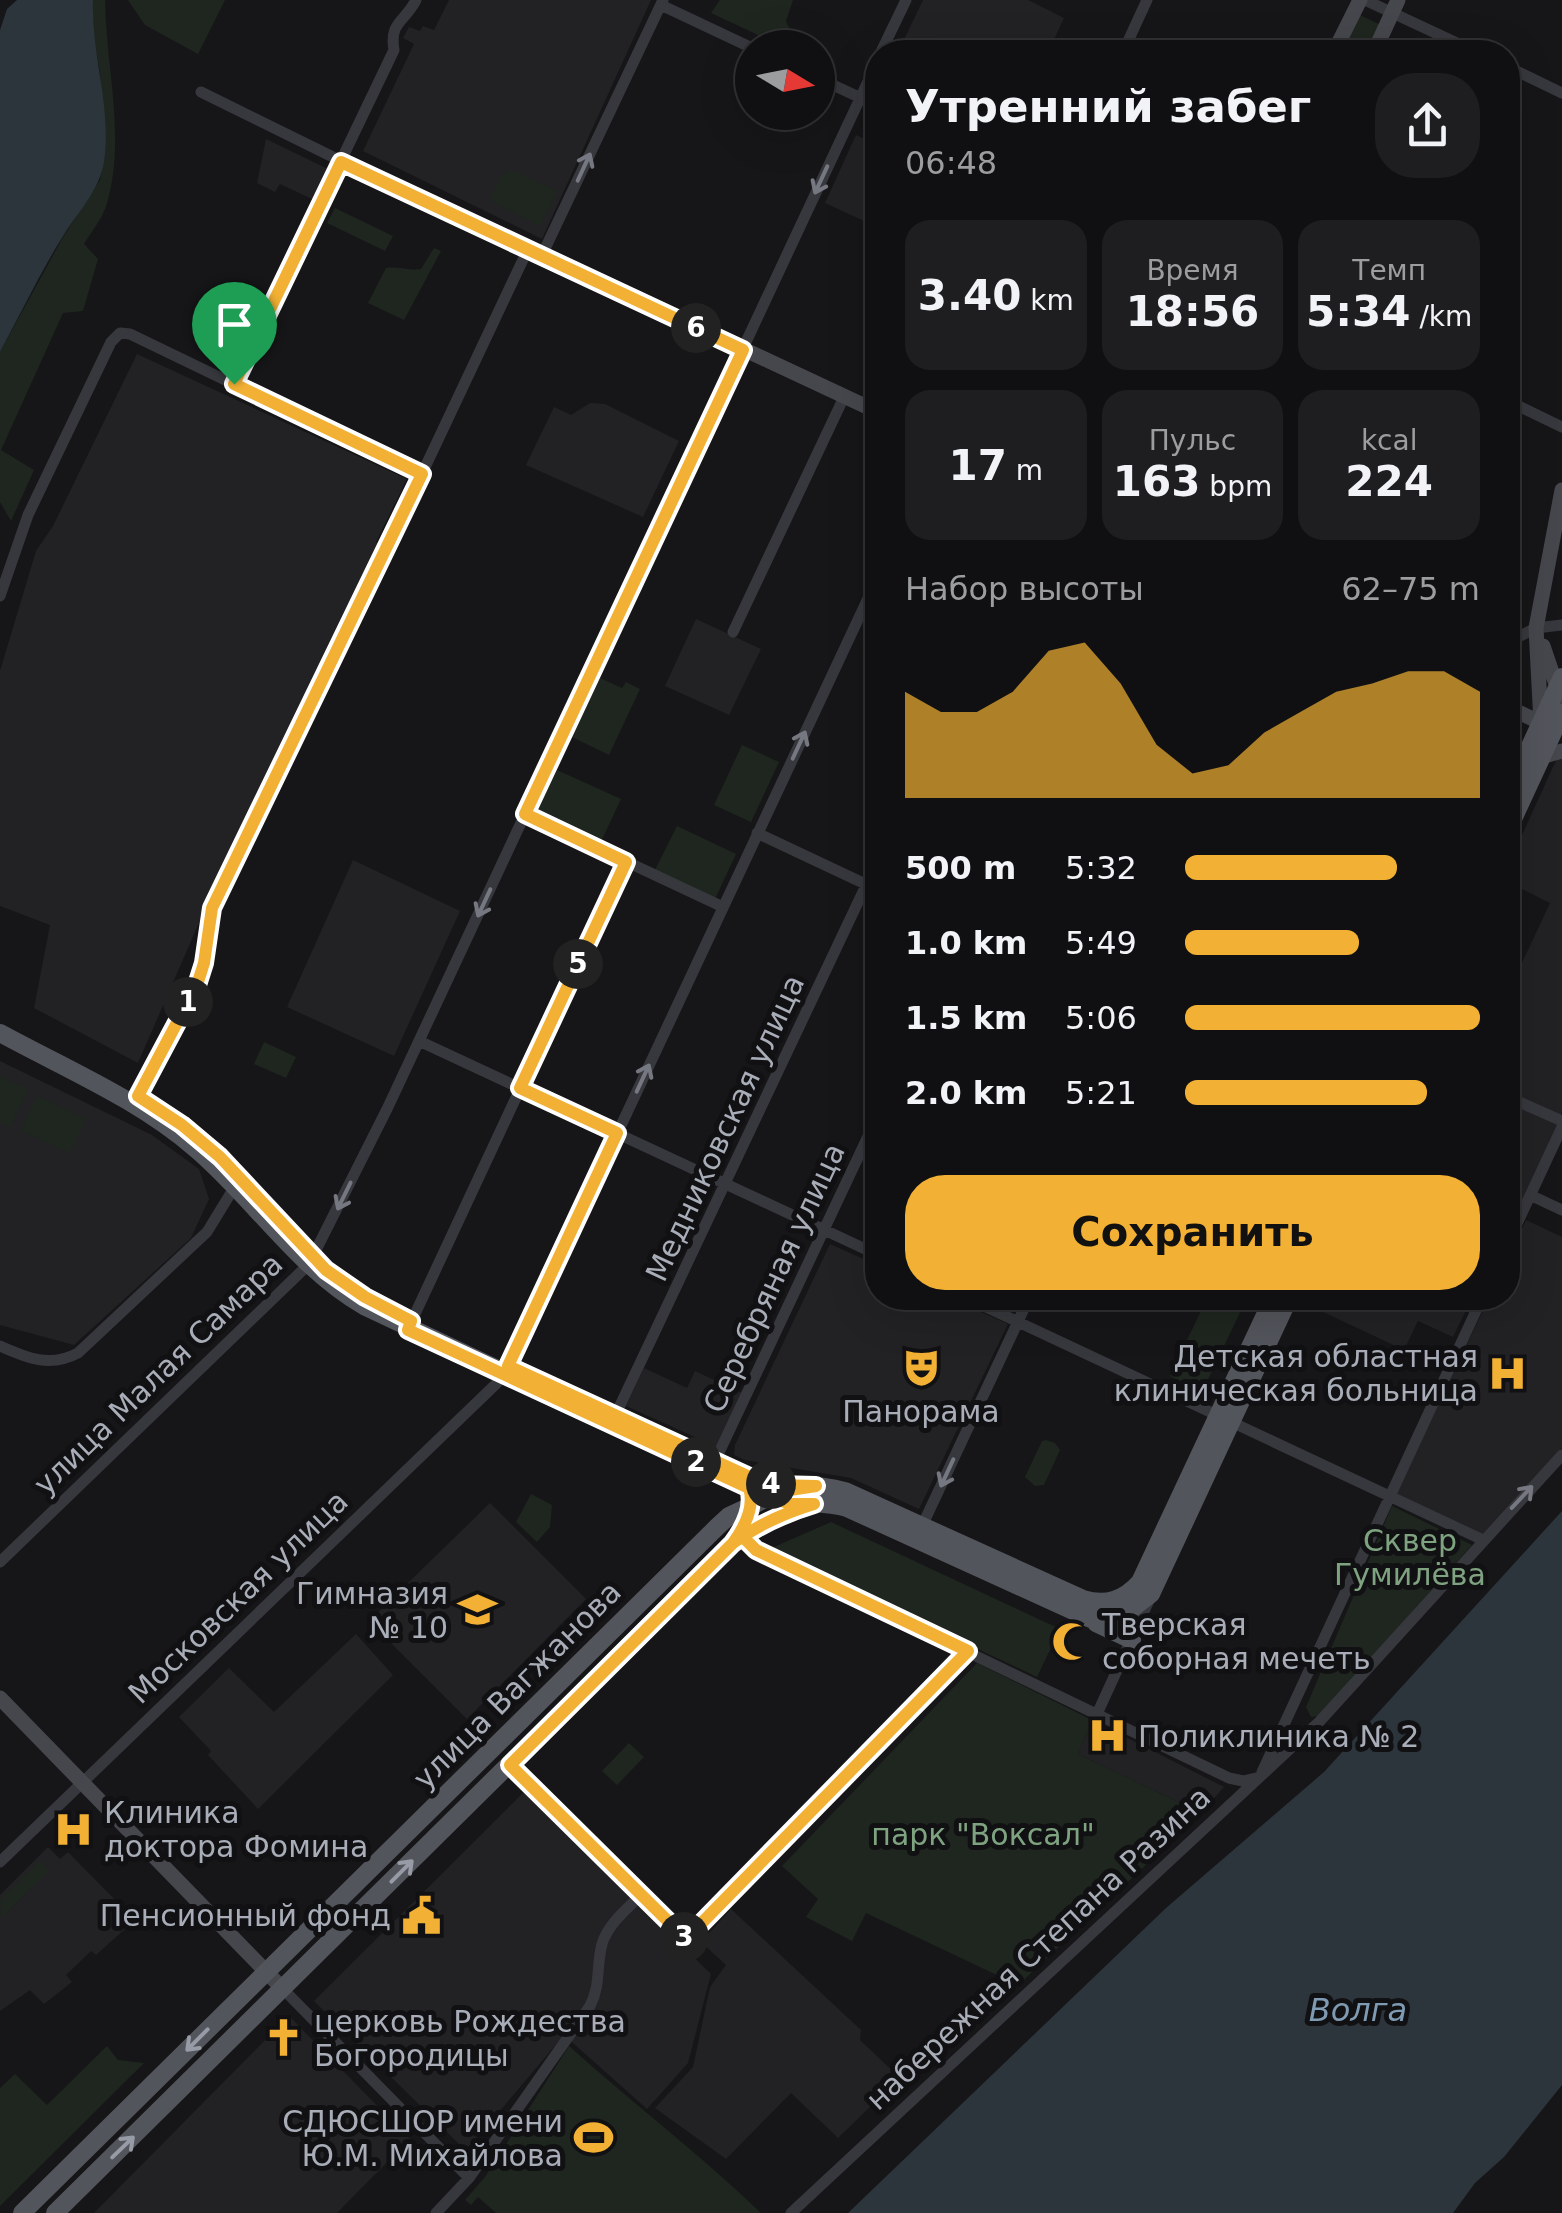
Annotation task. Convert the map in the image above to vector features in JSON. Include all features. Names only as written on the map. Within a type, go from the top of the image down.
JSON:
[{"type":"main road","points":[[1520,768],[1560,682]]},
{"type":"main road","points":[[1520,804],[1561,714]]},
{"type":"main road","points":[[0,1020],[188,1130],[310,1261],[409,1325],[724,1469],[847,1508],[1132,1640]]},
{"type":"main road","points":[[0,1033],[135,1100]]},
{"type":"main road","points":[[1225,1418],[1267,1310]]},
{"type":"main road","points":[[1082,1616],[1100,1620],[1120,1617],[1137,1608],[1225,1418],[1283,1310]]},
{"type":"main road","points":[[505,1370],[616,1416],[724,1469],[750,1497],[738,1540]]},
{"type":"main road","points":[[724,1469],[734,1498],[728,1516]]},
{"type":"main road","name":"улица Вагжанова","points":[[22,2213],[728,1516],[750,1497],[769,1497],[790,1490],[815,1495]]},
{"type":"main road","points":[[815,1495],[845,1491],[1090,1601],[1116,1600],[1146,1586]]},
{"type":"main road","name":"улица Вагжанова","points":[[55,2213],[738,1540],[815,1495]]},
{"type":"street","points":[[234,384],[394,50],[392,36],[399,21],[416,0]]},
{"type":"street","points":[[887,40],[906,0]]},
{"type":"street","points":[[1129,40],[1148,0]]},
{"type":"street","points":[[1341,40],[1363,0],[1395,6],[1455,40]]},
{"type":"street","points":[[135,1100],[197,985],[212,908],[422,474],[662,3],[735,40]]},
{"type":"street","points":[[1379,40],[1395,6]]},
{"type":"street","points":[[1520,74],[1562,93]]},
{"type":"street","points":[[835,86],[865,100]]},
{"type":"street","name":"улица Малая Самара","points":[[0,1562],[310,1261],[420,1040],[865,87]]},
{"type":"street","points":[[201,92],[341,162],[865,406]]},
{"type":"street","points":[[0,596],[28,515],[114,336],[128,333],[422,474]]},
{"type":"street","points":[[733,632],[844,396]]},
{"type":"street","points":[[1520,407],[1562,426]]},
{"type":"street","points":[[1520,713],[1541,723],[1536,628],[1562,490]]},
{"type":"street","name":"Московская улица","points":[[0,1862],[497,1383],[865,605]]},
{"type":"street","points":[[1520,636],[1536,628],[1562,625]]},
{"type":"street","points":[[1536,628],[1560,682],[1561,714]]},
{"type":"street","points":[[1542,757],[1562,739]]},
{"type":"street","points":[[1542,757],[1562,751]]},
{"type":"street","points":[[525,814],[723,907]]},
{"type":"street","points":[[758,834],[865,884]]},
{"type":"street","points":[[409,1325],[626,862]]},
{"type":"street","name":"Медниковская улица","points":[[616,1416],[865,901]]},
{"type":"street","points":[[420,1040],[865,1250]]},
{"type":"street","points":[[1520,1104],[1562,1124],[1520,1216]]},
{"type":"street","name":"Серебряная улица","points":[[724,1469],[762,1362],[865,1143]]},
{"type":"street","points":[[0,1346],[45,1362],[78,1353],[207,1232],[238,1182]]},
{"type":"street","points":[[1530,1194],[1562,1210]]},
{"type":"street","points":[[994,1310],[1483,1540]]},
{"type":"street","points":[[923,1524],[1023,1310]]},
{"type":"street","points":[[738,1540],[1233,1780],[1247,1781],[1260,1776],[1476,1310]]},
{"type":"street","name":"набережная Степана Разина","points":[[791,2213],[1320,1722],[1562,1455]]},
{"type":"street","points":[[1097,1714],[1132,1640],[1146,1586]]},
{"type":"street","points":[[510,1765],[686,1939],[968,1651]]},
{"type":"street","points":[[0,1698],[470,2178]]},
{"type":"street","points":[[436,2213],[470,2178],[590,2006],[600,1982],[604,1940],[613,1924],[641,1895]]},
{"type":"shaded area","points":[[449,0],[651,0],[542,239],[363,151],[414,44],[403,38],[409,27],[434,30]]},
{"type":"shaded area","points":[[923,0],[1028,0],[1064,18],[1054,40],[904,40]]},
{"type":"shaded area","points":[[856,135],[865,139],[865,221],[825,203]]},
{"type":"shaded area","points":[[266,139],[330,170],[316,201],[280,184],[275,192],[257,183]]},
{"type":"shaded area","points":[[137,354],[407,479],[376,542],[383,547],[198,925],[138,1063],[34,1008],[50,925],[0,906],[0,671],[36,551],[53,526]]},
{"type":"shaded area","points":[[590,403],[605,404],[679,441],[643,517],[526,465],[554,407],[571,415]]},
{"type":"shaded area","points":[[696,619],[761,649],[729,715],[665,686]]},
{"type":"shaded area","points":[[1562,756],[1562,1110],[1560,1126],[1520,1210],[1520,967],[1550,903],[1520,888],[1520,840],[1557,758]]},
{"type":"shaded area","points":[[353,860],[460,911],[394,1056],[287,1007]]},
{"type":"shaded area","points":[[0,1061],[152,1135],[199,1169],[209,1199],[191,1238],[74,1345],[0,1325]]},
{"type":"shaded area","name":"Детская областная клиническая больница","points":[[1526,1220],[1562,1237],[1562,1448],[1480,1537],[1395,1495],[1483,1310],[1520,1310],[1520,1233]]},
{"type":"shaded area","points":[[830,1244],[865,1260],[865,1310],[976,1310],[1008,1324],[919,1509],[851,1478],[745,1460],[734,1455],[735,1445]]},
{"type":"shaded area","points":[[1319,1310],[1466,1310],[1453,1337],[1418,1321],[1404,1350]]},
{"type":"shaded area","points":[[644,1368],[687,1388],[695,1371],[742,1393],[717,1447],[626,1406]]},
{"type":"shaded area","name":"Гимназия № 10","points":[[490,1503],[586,1599],[467,1719],[369,1621]]},
{"type":"shaded area","points":[[356,1634],[393,1675],[258,1809],[179,1717],[229,1668],[274,1712]]},
{"type":"shaded area","points":[[1092,1720],[1224,1787],[1201,1813],[1078,1754]]},
{"type":"shaded area","points":[[524,1792],[711,1974],[688,2063],[647,2109],[564,2035],[466,2151],[314,2001]]},
{"type":"shaded area","points":[[48,1847],[60,1859],[68,1852],[135,1920],[96,1955],[91,1951],[66,1975],[72,1982],[44,2004],[30,1990],[0,2011],[0,1895]]},
{"type":"shaded area","points":[[731,1909],[861,2030],[860,2040],[900,2078],[838,2138],[791,2093],[726,2159],[655,2108],[693,2067],[710,1987],[726,1965],[701,1942]]},
{"type":"shaded area","points":[[289,2016],[410,2139],[337,2213],[94,2213]]},
{"type":"green space","points":[[93,0],[105,0],[115,128],[112,178],[105,209],[84,244],[98,259],[83,311],[63,313],[1,450],[34,470],[11,521],[0,502],[0,352],[63,237],[100,180],[105,156],[100,72],[92,28]]},
{"type":"green space","points":[[128,0],[225,0],[198,54],[145,25]]},
{"type":"green space","points":[[720,0],[793,0],[786,21],[790,30],[747,30],[711,13]]},
{"type":"green space","points":[[1360,15],[1381,25],[1374,40],[1348,40]]},
{"type":"green space","points":[[511,170],[557,191],[540,226],[490,200],[501,176]]},
{"type":"green space","points":[[335,208],[393,236],[385,251],[327,223]]},
{"type":"green space","points":[[434,248],[441,251],[404,320],[368,303],[386,268],[421,269]]},
{"type":"green space","points":[[600,678],[622,688],[626,682],[640,689],[609,755],[572,737]]},
{"type":"green space","points":[[742,745],[779,762],[751,822],[714,805]]},
{"type":"green space","points":[[557,770],[621,799],[599,846],[534,816]]},
{"type":"green space","points":[[677,826],[736,854],[715,899],[655,870]]},
{"type":"green space","points":[[264,1042],[296,1057],[286,1078],[254,1064]]},
{"type":"green space","points":[[0,1076],[28,1089],[10,1127],[0,1122]]},
{"type":"green space","points":[[37,1096],[86,1119],[70,1153],[21,1131]]},
{"type":"green space","points":[[1201,1310],[1241,1310],[1202,1392],[1170,1376]]},
{"type":"green space","points":[[1046,1440],[1060,1450],[1044,1485],[1035,1486],[1025,1477]]},
{"type":"green space","points":[[531,1494],[552,1505],[550,1527],[537,1542],[516,1522]]},
{"type":"green space","name":"Сквер Гумилёва","points":[[1392,1506],[1472,1545],[1319,1716],[1311,1717],[1306,1707]]},
{"type":"green space","points":[[831,1522],[1060,1629],[1037,1677],[767,1550]]},
{"type":"green space","name":"парк \"Воксал\"","points":[[977,1663],[1092,1720],[1078,1754],[1201,1813],[995,2007],[983,2002],[999,1976],[866,1913],[852,1941],[806,1917],[818,1899],[782,1866]]},
{"type":"green space","points":[[629,1743],[644,1757],[617,1785],[602,1771]]},
{"type":"green space","points":[[40,1861],[50,1870],[1,1918],[0,1900]]},
{"type":"green space","points":[[107,2046],[118,2060],[144,2063],[0,2206],[0,2088],[15,2074],[47,2105]]},
{"type":"green space","name":"СДЮСШОР имени Ю.М. Михайлова","points":[[569,2046],[761,2213],[496,2213],[478,2197],[471,2205],[465,2200],[485,2177]]},
{"type":"water","points":[[17,0],[93,0],[106,135],[103,166],[95,187],[55,250],[0,352],[0,30],[7,9]]},
{"type":"water","name":"Волга","points":[[1562,1511],[1562,2085],[1453,2213],[848,2213],[1166,1908],[1324,1772]]},
{"type":"place","name":"Панорама","points":[[921,1367]]},
{"type":"place","name":"Детская областная клиническая больница","points":[[1508,1373]]},
{"type":"place","name":"Гимназия № 10","points":[[478,1610]]},
{"type":"place","name":"Тверская соборная мечеть","points":[[1072,1641]]},
{"type":"place","name":"Поликлиника № 2","points":[[1108,1736]]},
{"type":"place","name":"Клиника доктора Фомина","points":[[74,1829]]},
{"type":"place","name":"Пенсионный фонд","points":[[421,1915]]},
{"type":"place","name":"церковь Рождества Богородицы","points":[[284,2038]]},
{"type":"place","name":"СДЮСШОР имени Ю.М. Михайлова","points":[[593,2138]]},
{"type":"route","points":[[234,384],[341,162],[743,350],[525,814],[626,862],[520,1088],[617,1133],[508,1366],[754,1479],[774,1485],[816,1486],[769,1497],[791,1504],[814,1504],[769,1520],[742,1536],[733,1543],[510,1765],[686,1939],[968,1651],[756,1550],[742,1536],[733,1543],[752,1500],[749,1488],[408,1330],[411,1321],[365,1297],[326,1270],[220,1157],[138,1096],[197,985],[212,908],[422,474],[234,384]]}]
